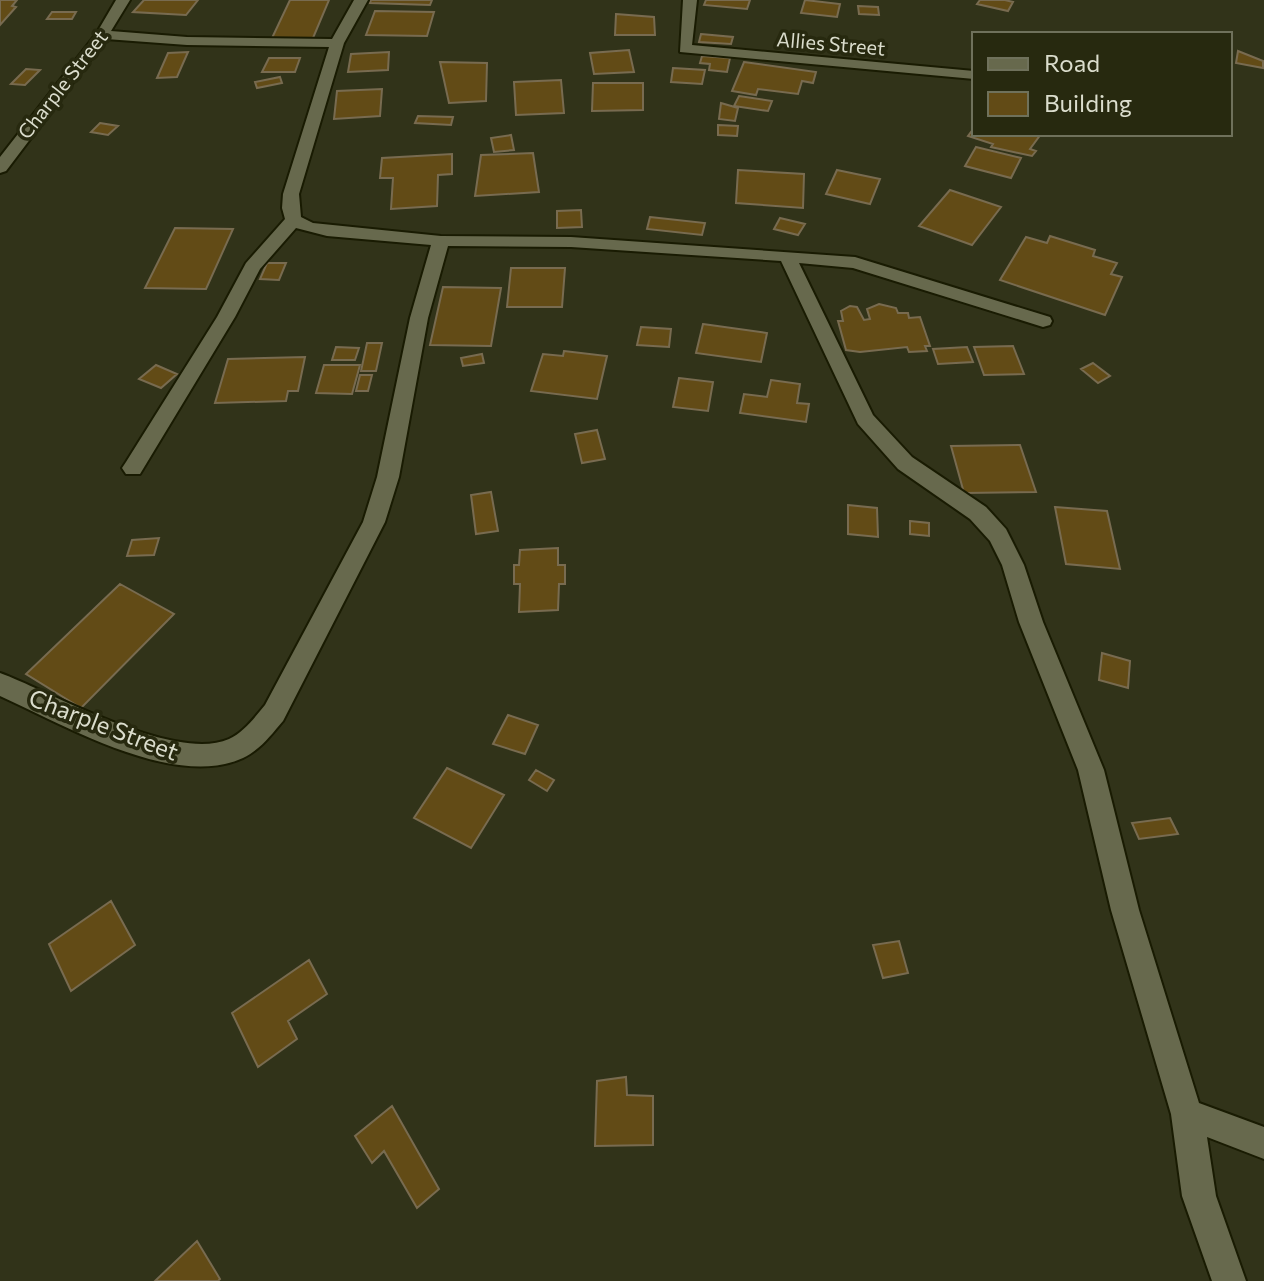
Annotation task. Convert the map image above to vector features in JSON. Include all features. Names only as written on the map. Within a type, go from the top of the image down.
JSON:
[{"type":"street","name":"Charple Street","points":[[0,168],[102,35],[123,0]]},
{"type":"street","points":[[361,0],[337,43],[291,194],[290,208],[294,220],[308,227],[441,241],[571,242],[855,263],[1043,321]]},
{"type":"street","name":"Allies Street","points":[[690,0],[685,49],[972,75]]},
{"type":"street","points":[[102,35],[187,41],[337,43]]},
{"type":"street","points":[[133,468],[226,317],[252,267],[294,220]]},
{"type":"street","name":"Charple Street","points":[[0,684],[148,746],[188,757],[228,752],[254,738],[274,713],[374,522],[388,477],[419,318],[441,241]]},
{"type":"street","points":[[787,256],[865,419],[905,463],[978,513],[998,535],[1013,565],[1031,622],[1091,770],[1125,910],[1187,1114],[1199,1196],[1229,1281]]},
{"type":"street","points":[[1187,1114],[1264,1143]]},
{"type":"building","points":[[0,0],[17,0],[12,6],[16,7],[0,25]]},
{"type":"building","points":[[144,0],[198,0],[186,15],[133,12]]},
{"type":"building","points":[[290,0],[329,0],[313,38],[272,38]]},
{"type":"building","points":[[371,0],[432,0],[430,5],[370,3]]},
{"type":"building","points":[[706,0],[750,0],[747,9],[704,5]]},
{"type":"building","points":[[805,0],[840,4],[837,17],[801,13]]},
{"type":"building","points":[[980,0],[1013,2],[1008,11],[977,4]]},
{"type":"building","points":[[858,6],[878,7],[879,15],[859,14]]},
{"type":"building","points":[[375,11],[434,12],[427,36],[366,35]]},
{"type":"building","points":[[52,12],[76,12],[72,19],[47,19]]},
{"type":"building","points":[[616,14],[654,17],[655,35],[615,35]]},
{"type":"building","points":[[701,34],[733,37],[731,44],[699,42]]},
{"type":"building","points":[[629,50],[634,72],[594,74],[590,53]]},
{"type":"building","points":[[1238,51],[1263,61],[1263,68],[1236,63]]},
{"type":"building","points":[[188,52],[177,77],[157,78],[168,53]]},
{"type":"building","points":[[389,52],[388,70],[348,72],[351,54]]},
{"type":"building","points":[[702,56],[730,58],[727,72],[709,70],[710,64],[700,63]]},
{"type":"building","points":[[269,58],[300,58],[295,72],[262,72]]},
{"type":"building","points":[[440,62],[487,63],[486,101],[449,103]]},
{"type":"building","points":[[744,62],[816,72],[813,83],[802,81],[798,94],[758,89],[756,95],[732,91]]},
{"type":"building","points":[[673,68],[705,70],[702,84],[671,82]]},
{"type":"building","points":[[26,69],[40,70],[25,85],[11,84]]},
{"type":"building","points":[[280,77],[282,83],[257,88],[255,82]]},
{"type":"building","points":[[561,80],[564,113],[516,115],[514,82]]},
{"type":"building","points":[[593,83],[643,83],[643,110],[592,111]]},
{"type":"building","points":[[382,89],[380,116],[334,119],[337,91]]},
{"type":"building","points":[[739,96],[772,101],[768,111],[734,106]]},
{"type":"building","points":[[721,103],[738,108],[735,121],[719,119]]},
{"type":"building","points":[[418,116],[453,117],[451,125],[415,123]]},
{"type":"building","points":[[100,123],[118,126],[108,135],[91,132]]},
{"type":"building","points":[[718,125],[738,126],[737,136],[718,135]]},
{"type":"building","points":[[972,131],[972,136],[1040,136],[1030,149],[1036,151],[1032,156],[991,147],[993,144],[968,136]]},
{"type":"building","points":[[511,135],[514,150],[494,152],[491,138]]},
{"type":"building","points":[[976,147],[1021,158],[1011,178],[965,166]]},
{"type":"building","points":[[533,153],[539,192],[475,196],[481,155]]},
{"type":"building","points":[[452,154],[452,174],[438,175],[437,206],[391,209],[393,178],[380,178],[382,158]]},
{"type":"building","points":[[738,170],[804,174],[803,208],[736,203]]},
{"type":"building","points":[[837,170],[880,179],[870,204],[826,194]]},
{"type":"building","points":[[950,190],[1001,207],[972,245],[919,226]]},
{"type":"building","points":[[581,210],[582,227],[557,228],[557,211]]},
{"type":"building","points":[[650,217],[705,223],[702,235],[647,229]]},
{"type":"building","points":[[780,218],[805,224],[798,235],[774,229]]},
{"type":"building","points":[[175,228],[233,229],[206,289],[145,288]]},
{"type":"building","points":[[1050,236],[1095,250],[1093,256],[1117,263],[1111,274],[1122,277],[1105,315],[1000,280],[1026,237],[1047,243]]},
{"type":"building","points":[[267,263],[286,263],[279,280],[260,279]]},
{"type":"building","points":[[511,268],[565,268],[562,307],[507,307]]},
{"type":"building","points":[[443,287],[501,288],[491,346],[430,345]]},
{"type":"building","points":[[879,304],[896,308],[898,313],[908,313],[909,318],[920,317],[930,346],[925,346],[927,351],[909,352],[907,347],[860,352],[846,350],[838,321],[843,321],[841,311],[850,306],[857,307],[864,320],[870,319],[867,309]]},
{"type":"building","points":[[703,324],[767,333],[761,362],[696,353]]},
{"type":"building","points":[[641,327],[671,329],[669,347],[637,345]]},
{"type":"building","points":[[367,343],[382,343],[376,371],[361,371]]},
{"type":"building","points":[[1013,346],[1024,374],[984,375],[974,347]]},
{"type":"building","points":[[336,347],[359,348],[355,360],[332,360]]},
{"type":"building","points":[[967,347],[973,362],[938,364],[933,349]]},
{"type":"building","points":[[564,351],[607,356],[597,399],[531,391],[543,354],[563,356]]},
{"type":"building","points":[[482,354],[484,363],[463,366],[461,358]]},
{"type":"building","points":[[305,357],[298,391],[288,391],[286,401],[215,403],[228,359]]},
{"type":"building","points":[[1093,363],[1110,376],[1098,383],[1081,369]]},
{"type":"building","points":[[156,365],[177,374],[161,388],[139,379]]},
{"type":"building","points":[[324,365],[360,365],[352,394],[316,393]]},
{"type":"building","points":[[360,375],[372,375],[368,391],[356,391]]},
{"type":"building","points":[[679,378],[713,382],[708,411],[673,407]]},
{"type":"building","points":[[771,380],[800,384],[797,403],[809,404],[806,422],[740,413],[744,394],[767,397]]},
{"type":"building","points":[[597,430],[605,459],[582,463],[575,434]]},
{"type":"building","points":[[1020,445],[1036,492],[964,493],[951,446]]},
{"type":"building","points":[[491,492],[498,531],[476,534],[471,495]]},
{"type":"building","points":[[848,505],[877,508],[878,537],[848,534]]},
{"type":"building","points":[[1055,507],[1107,511],[1120,569],[1066,564]]},
{"type":"building","points":[[910,521],[929,523],[929,536],[910,534]]},
{"type":"building","points":[[159,538],[154,555],[127,556],[132,540]]},
{"type":"building","points":[[558,548],[558,565],[565,565],[565,584],[559,584],[558,610],[519,612],[520,584],[514,584],[514,565],[519,565],[520,550]]},
{"type":"building","points":[[120,584],[174,614],[81,708],[26,674]]},
{"type":"building","points":[[1102,653],[1130,661],[1128,688],[1099,680]]},
{"type":"building","points":[[508,715],[538,725],[525,754],[493,744]]},
{"type":"building","points":[[447,768],[504,795],[471,848],[414,818]]},
{"type":"building","points":[[536,770],[554,780],[547,791],[529,780]]},
{"type":"building","points":[[1170,818],[1178,834],[1139,839],[1132,823]]},
{"type":"building","points":[[111,901],[135,945],[71,991],[49,944]]},
{"type":"building","points":[[899,941],[908,973],[883,978],[873,945]]},
{"type":"building","points":[[309,960],[327,994],[288,1021],[297,1039],[258,1067],[232,1013]]},
{"type":"building","points":[[626,1077],[627,1095],[653,1096],[653,1145],[595,1146],[597,1081]]},
{"type":"building","points":[[392,1106],[439,1189],[417,1208],[384,1151],[372,1163],[355,1136]]},
{"type":"building","points":[[197,1241],[220,1279],[218,1281],[155,1281]]}]
